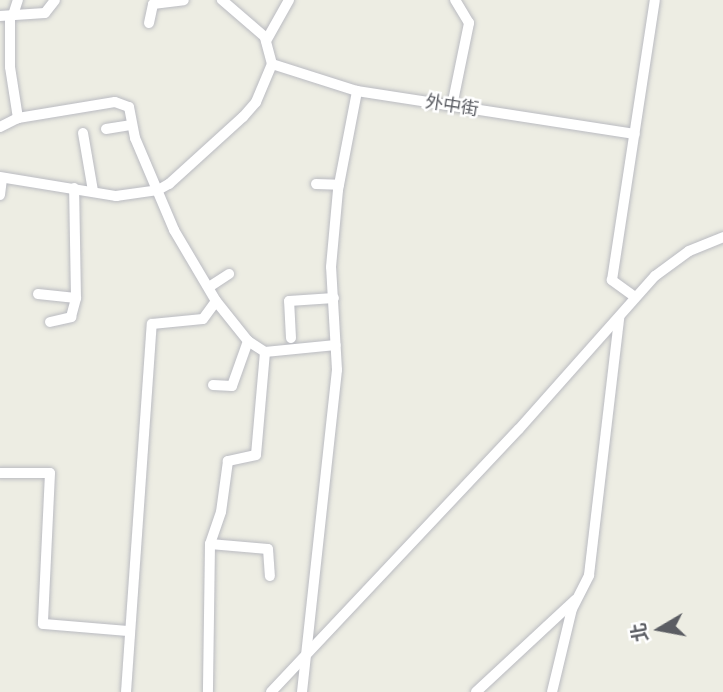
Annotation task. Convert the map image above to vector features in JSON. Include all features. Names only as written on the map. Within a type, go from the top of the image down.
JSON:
[{"type":"street","points":[[18,0],[8,16],[9,67],[18,118]]},
{"type":"street","points":[[8,16],[45,13],[55,0]]},
{"type":"street","points":[[149,23],[153,4],[184,0]]},
{"type":"street","points":[[0,195],[1,178],[116,196],[158,190],[243,117],[256,102],[272,64],[266,41],[222,0]]},
{"type":"street","points":[[266,41],[289,0]]},
{"type":"street","points":[[452,106],[469,23],[455,0]]},
{"type":"street","points":[[635,297],[612,280],[655,0]]},
{"type":"street","name":"外中街","points":[[272,64],[357,91],[635,134]]},
{"type":"street","points":[[302,692],[332,423],[336,345],[331,267],[338,185],[357,91]]},
{"type":"street","points":[[0,127],[18,118],[122,102],[129,107],[132,125],[174,230],[216,302],[248,341],[265,352],[336,345]]},
{"type":"street","points":[[106,129],[132,125]]},
{"type":"street","points":[[83,133],[93,191]]},
{"type":"street","points":[[316,184],[338,185]]},
{"type":"street","points":[[50,322],[71,317],[76,298],[74,188]]},
{"type":"street","points":[[271,692],[635,297],[689,251],[723,237]]},
{"type":"street","points":[[209,287],[229,274]]},
{"type":"street","points":[[38,294],[76,298]]},
{"type":"street","points":[[291,338],[289,301],[334,298]]},
{"type":"street","points":[[126,692],[152,324],[203,319],[216,302]]},
{"type":"street","points":[[552,692],[577,598],[589,575],[620,316]]},
{"type":"street","points":[[213,385],[232,386],[248,341]]},
{"type":"street","points":[[208,692],[210,544],[221,512],[228,461],[256,455],[265,352]]},
{"type":"street","points":[[0,473],[50,472],[43,624],[129,631]]},
{"type":"street","points":[[210,544],[268,549],[270,576]]},
{"type":"street","points":[[476,692],[577,598]]}]
